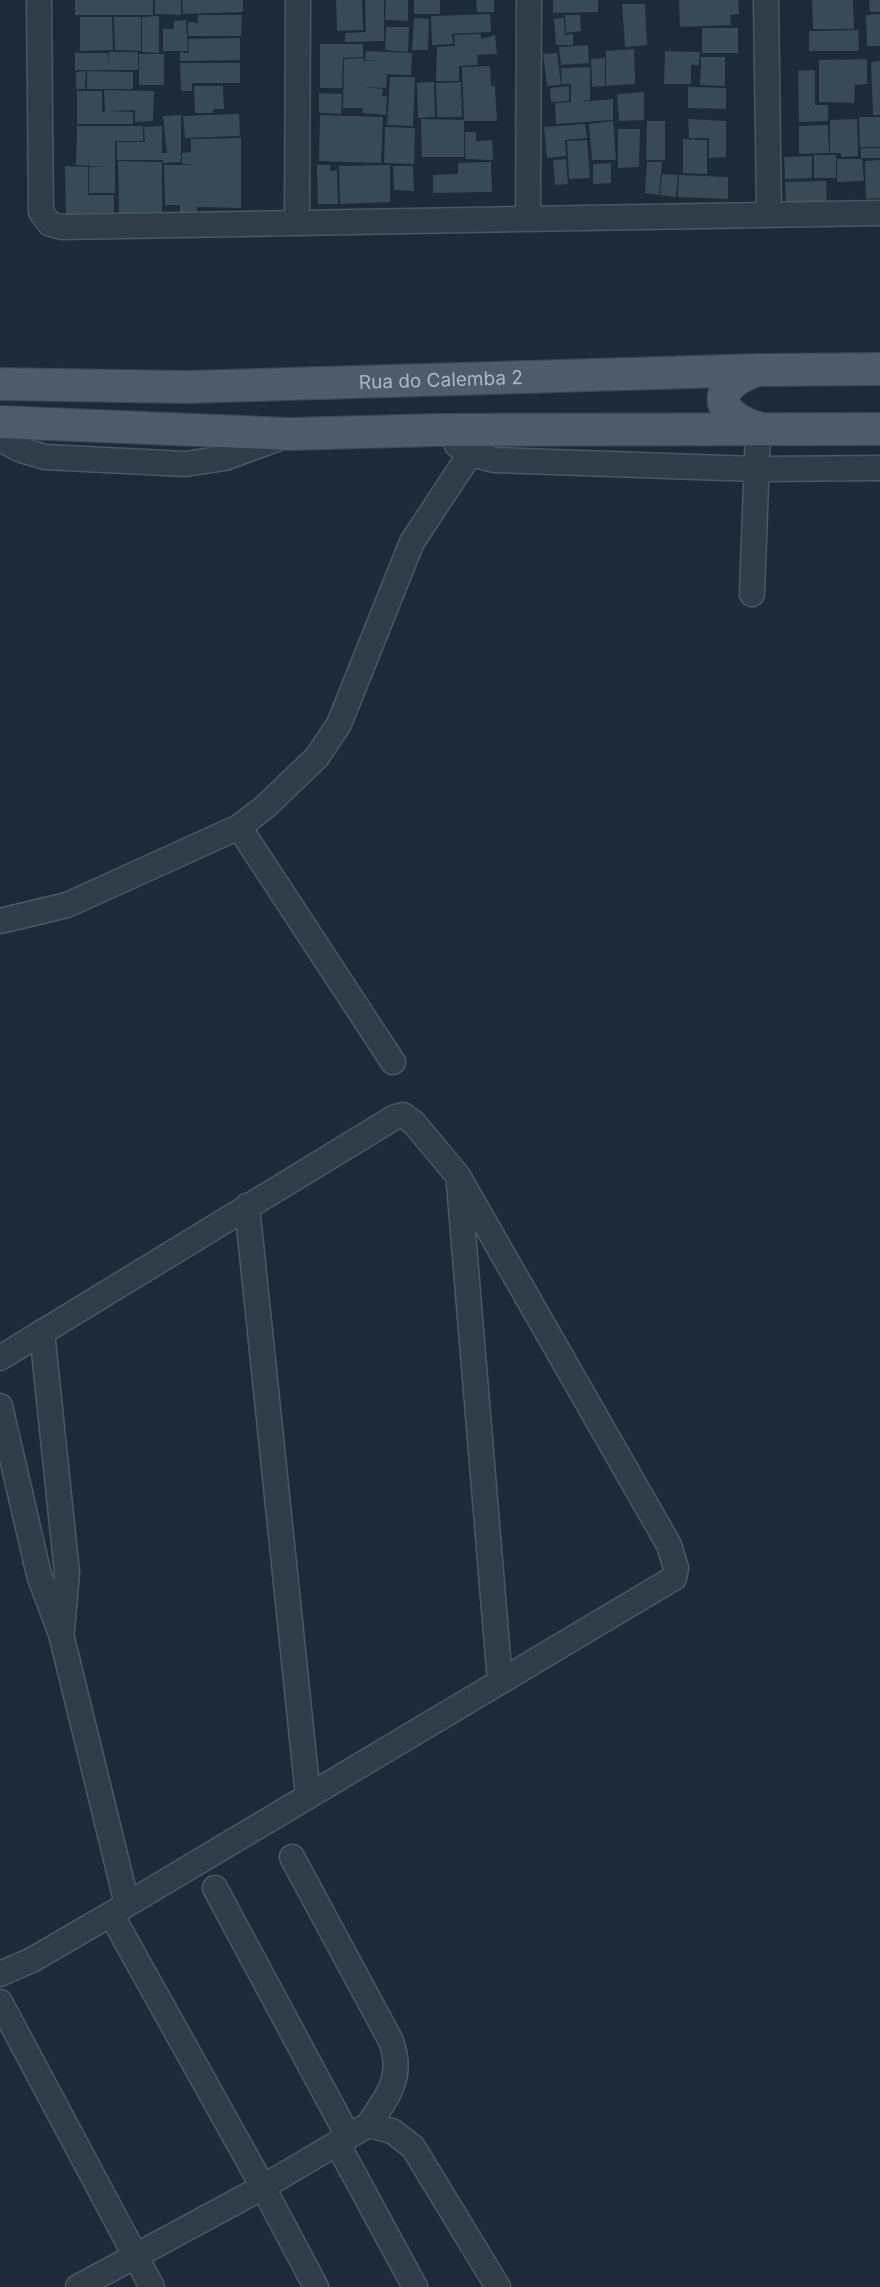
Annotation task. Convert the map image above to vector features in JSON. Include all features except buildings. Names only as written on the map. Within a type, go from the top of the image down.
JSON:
[{"type":"main road","name":"Rua do Calemba 2","points":[[0,384],[201,386],[759,369],[877,368]]},
{"type":"main road","points":[[758,428],[736,419],[727,411],[723,400],[726,390],[734,380],[759,369]]},
{"type":"main road","points":[[0,422],[290,433],[880,429]]},
{"type":"street","points":[[39,0],[41,212],[50,224],[62,227],[880,213]]},
{"type":"street","points":[[297,223],[298,0]]},
{"type":"street","points":[[528,219],[529,0]]},
{"type":"street","points":[[766,0],[769,215]]},
{"type":"street","points":[[752,594],[758,428]]},
{"type":"street","points":[[437,430],[470,454],[495,460],[756,469],[880,468]]},
{"type":"street","points":[[0,439],[20,450],[45,457],[185,464],[225,458],[290,433]]},
{"type":"street","points":[[0,920],[67,905],[239,827],[266,806],[317,757],[338,724],[412,542],[470,454]]},
{"type":"street","points":[[239,827],[393,1062]]},
{"type":"street","points":[[0,1358],[394,1117],[403,1115],[414,1123],[458,1176],[669,1545],[676,1568],[674,1578],[119,1909],[32,1960],[0,1974]]},
{"type":"street","points":[[458,1176],[500,1682]]},
{"type":"street","points":[[247,1206],[308,1796]]},
{"type":"street","points":[[42,1332],[67,1573],[61,1634]]},
{"type":"street","points":[[0,1406],[39,1575],[61,1634],[119,1909],[316,2287]]},
{"type":"street","points":[[78,2287],[263,2187],[351,2135],[394,2083],[396,2054],[391,2041],[292,1857]]},
{"type":"street","points":[[215,1888],[351,2135],[415,2287]]},
{"type":"street","points":[[0,2002],[152,2287]]},
{"type":"street","points":[[351,2135],[392,2131],[413,2147],[498,2287]]}]
